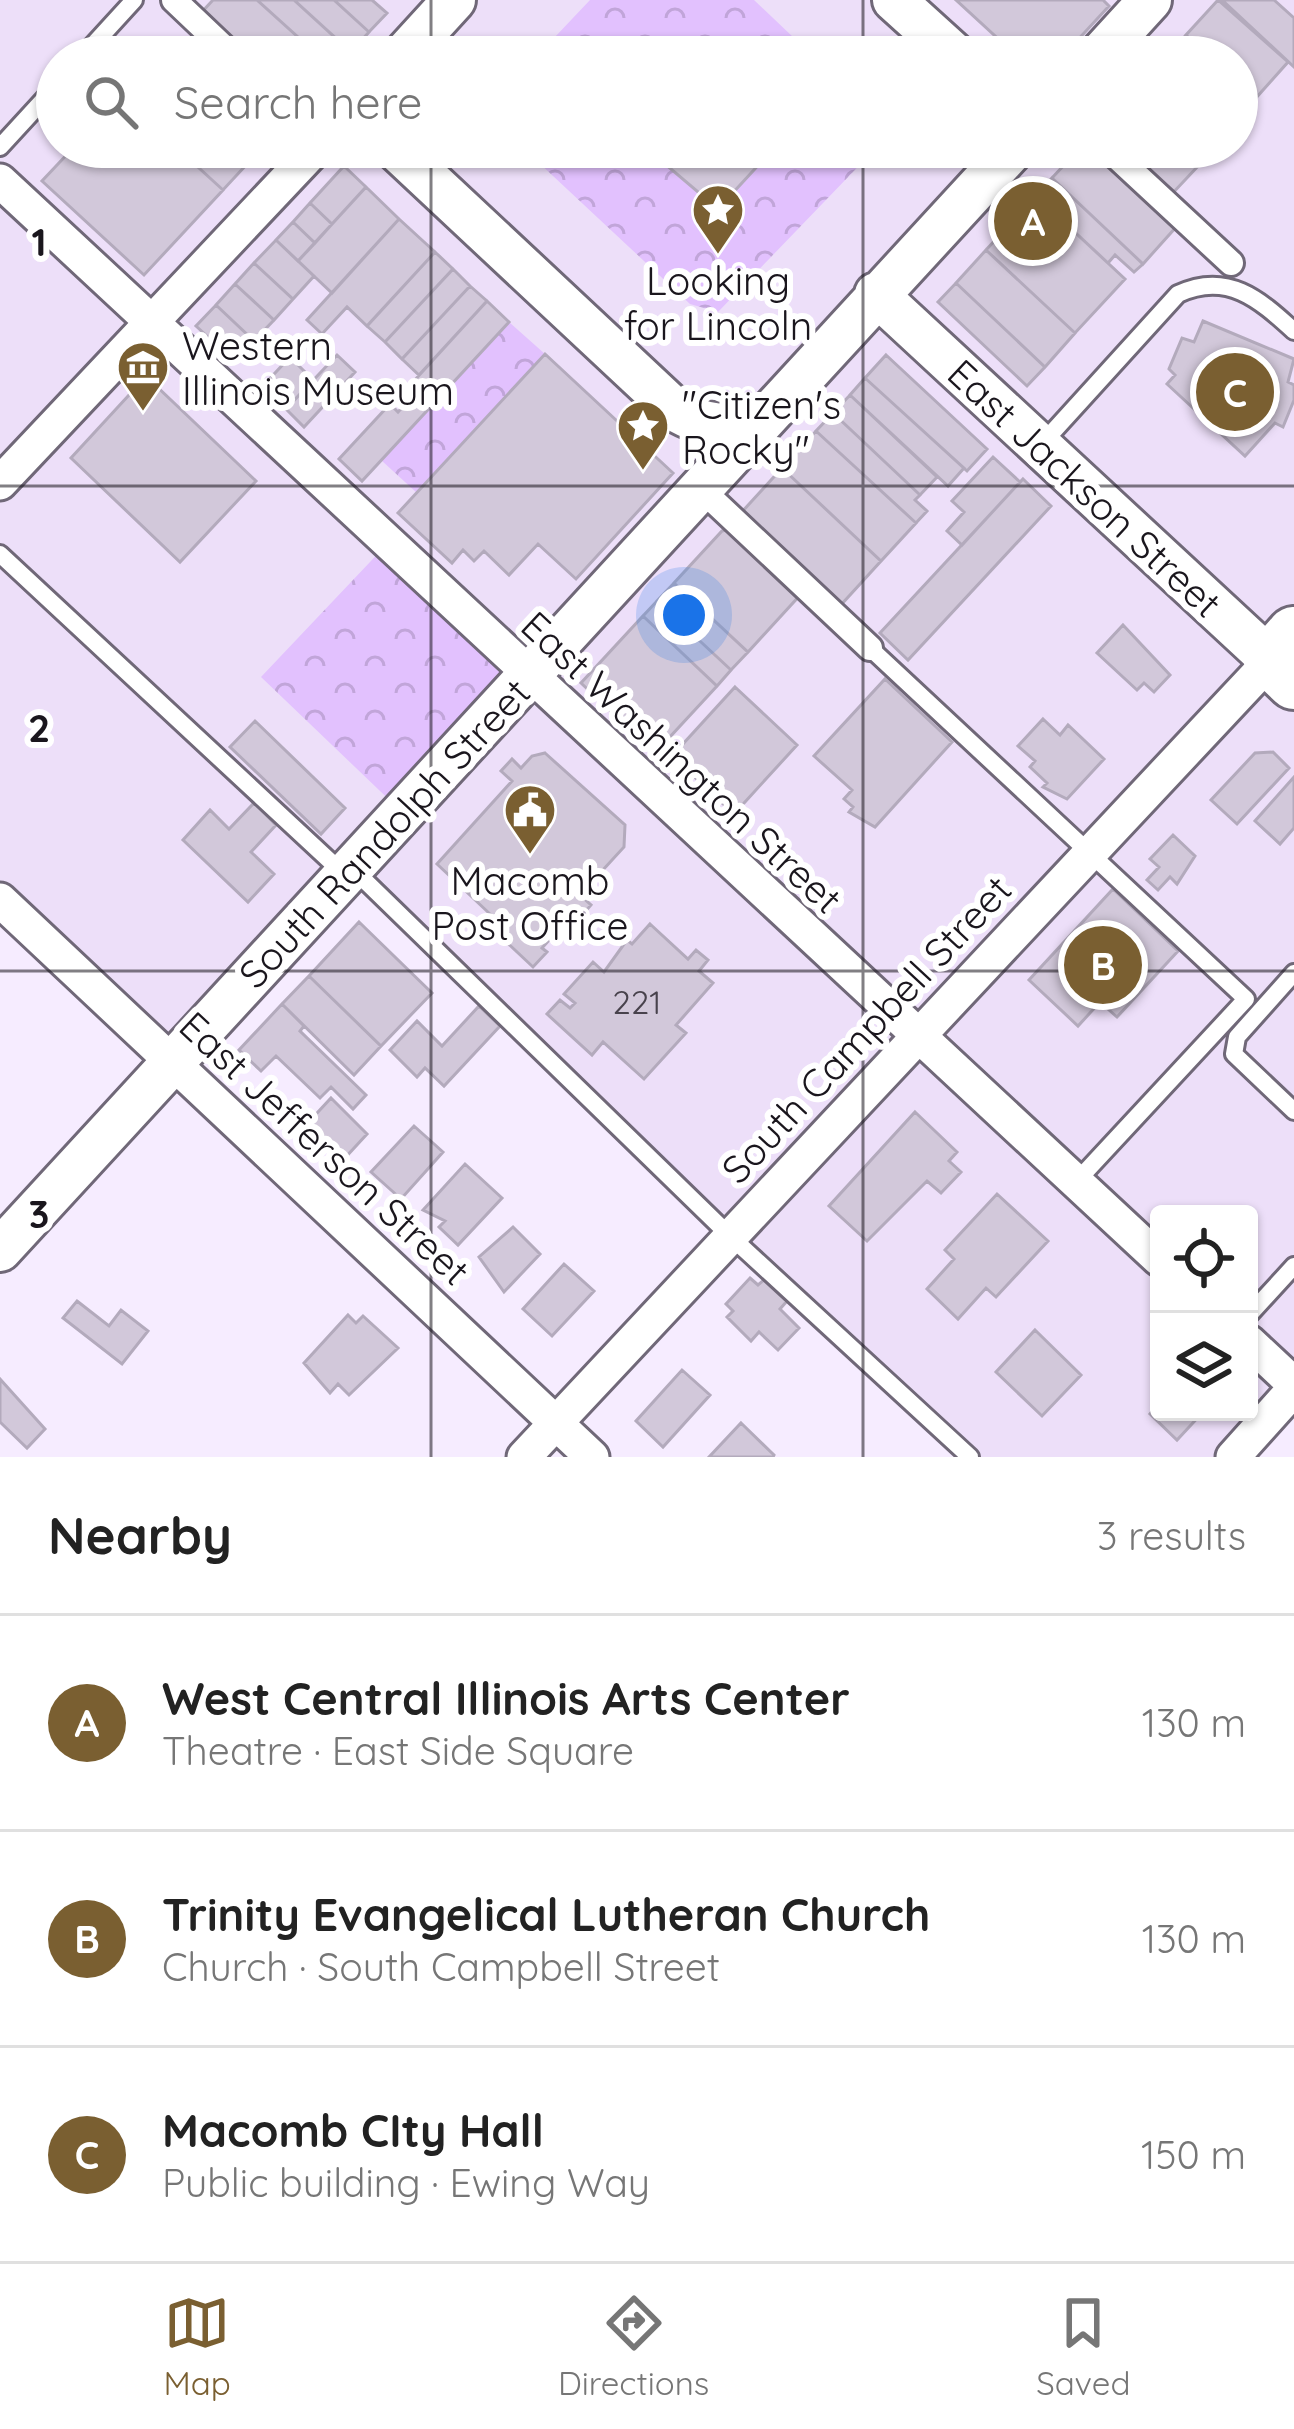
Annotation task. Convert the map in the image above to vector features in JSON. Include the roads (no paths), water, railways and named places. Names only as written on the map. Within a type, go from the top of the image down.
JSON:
[{"type":"street","points":[[174,0],[212,36]]},
{"type":"street","points":[[421,36],[454,0]]},
{"type":"street","points":[[894,0],[934,36]]},
{"type":"street","points":[[1117,36],[1150,0]]},
{"type":"street","points":[[0,483],[297,168]]},
{"type":"street","points":[[416,168],[674,409],[709,425],[748,423],[766,415]]},
{"type":"street","name":"South Randolph Street","points":[[0,1250],[991,168]]},
{"type":"street","points":[[1129,168],[1231,263]]},
{"type":"street","name":"East Washington Street","points":[[0,181],[1150,1251]]},
{"type":"street","name":"East Jackson Street","points":[[876,293],[1040,447],[1286,659]]},
{"type":"street","points":[[700,488],[870,647]]},
{"type":"street","name":"South Campbell Street","points":[[524,1457],[1089,852],[1286,659]]},
{"type":"street","name":"East Jefferson Street","points":[[0,900],[592,1457]]},
{"type":"street","points":[[1233,1457],[1294,1387],[1258,1351]]},
{"type":"lane","points":[[101,36],[134,0]]},
{"type":"lane","points":[[0,147],[36,108]]},
{"type":"lane","points":[[1040,447],[1178,293],[1193,286],[1250,292],[1294,331]]},
{"type":"lane","points":[[0,554],[349,872],[730,1236],[970,1457]]},
{"type":"lane","points":[[870,647],[1246,999],[1076,1182]]},
{"type":"lane","points":[[1294,974],[1237,1037],[1234,1054],[1294,1111]]},
{"type":"lane","points":[[1251,1313],[1294,1266]]},
{"type":"place","name":"West Central Illinois Arts Center","points":[[1033,221]]},
{"type":"place","name":"Looking for Lincoln","points":[[718,256]]},
{"type":"place","name":"Macomb CIty Hall","points":[[1235,392]]},
{"type":"place","name":"Western Illinois Museum","points":[[143,413]]},
{"type":"place","name":"\"Citizen's Rocky\"","points":[[643,472]]},
{"type":"place","name":"Macomb Post Office","points":[[530,856]]},
{"type":"place","name":"Trinity Evangelical Lutheran Church","points":[[1103,965]]}]
